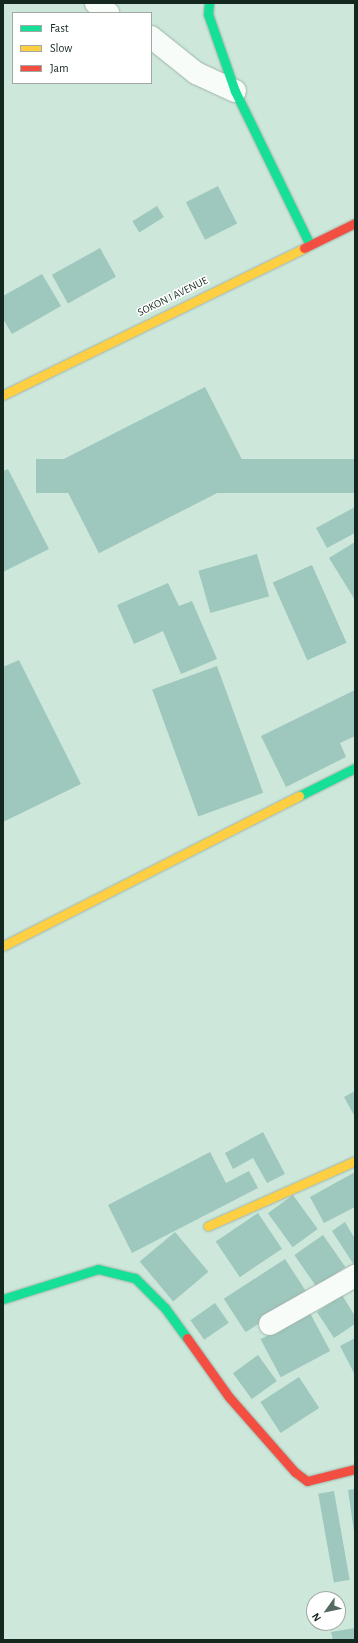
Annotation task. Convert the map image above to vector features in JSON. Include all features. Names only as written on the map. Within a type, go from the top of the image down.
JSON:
[{"type":"street","points":[[96,3],[107,12]]},
{"type":"street","points":[[208,3],[208,14],[235,91],[309,243]]},
{"type":"street","points":[[152,39],[196,73],[235,91]]},
{"type":"street","name":"SOKON I AVENUE","points":[[3,395],[309,243],[355,223]]},
{"type":"street","points":[[3,946],[355,768]]},
{"type":"street","points":[[208,1226],[355,1161]]},
{"type":"street","points":[[3,1299],[98,1269],[135,1278],[165,1308],[229,1397],[295,1472],[307,1481],[355,1469]]},
{"type":"street","points":[[270,1324],[355,1276]]},
{"type":"building","points":[[218,186],[237,223],[205,240],[186,202]]},
{"type":"building","points":[[157,206],[164,217],[139,232],[132,221]]},
{"type":"building","points":[[100,248],[116,277],[68,304],[52,275]]},
{"type":"building","points":[[42,274],[61,306],[12,334],[3,319],[3,296]]},
{"type":"building","points":[[205,387],[250,476],[99,553],[54,464]]},
{"type":"building","points":[[36,459],[355,459],[355,493],[36,493]]},
{"type":"building","points":[[8,469],[49,549],[3,572],[3,471]]},
{"type":"building","points":[[355,507],[355,533],[327,548],[316,528]]},
{"type":"building","points":[[355,542],[355,600],[329,558]]},
{"type":"building","points":[[257,554],[269,596],[210,613],[198,571]]},
{"type":"building","points":[[312,565],[347,643],[307,660],[273,582]]},
{"type":"building","points":[[168,583],[179,606],[192,601],[217,659],[181,674],[163,631],[134,644],[117,605]]},
{"type":"building","points":[[19,660],[81,784],[3,822],[3,667]]},
{"type":"building","points":[[217,666],[263,793],[198,816],[152,690]]},
{"type":"building","points":[[355,690],[355,736],[340,743],[346,757],[286,787],[261,736]]},
{"type":"building","points":[[355,1091],[355,1117],[344,1097]]},
{"type":"building","points":[[263,1132],[285,1174],[267,1183],[253,1158],[233,1169],[225,1153]]},
{"type":"building","points":[[210,1152],[226,1183],[249,1171],[258,1188],[132,1253],[108,1205]]},
{"type":"building","points":[[355,1172],[355,1207],[324,1223],[310,1197]]},
{"type":"building","points":[[293,1195],[318,1229],[293,1247],[268,1213]]},
{"type":"building","points":[[258,1213],[282,1249],[240,1277],[216,1242]]},
{"type":"building","points":[[345,1222],[355,1239],[354,1265],[332,1231]]},
{"type":"building","points":[[175,1232],[208,1272],[173,1301],[140,1262]]},
{"type":"building","points":[[323,1235],[345,1267],[317,1287],[294,1255]]},
{"type":"building","points":[[285,1259],[307,1293],[246,1332],[224,1299]]},
{"type":"building","points":[[342,1295],[355,1316],[355,1324],[334,1338],[317,1312]]},
{"type":"building","points":[[215,1303],[229,1323],[204,1340],[190,1320]]},
{"type":"building","points":[[310,1313],[330,1351],[281,1377],[261,1339]]},
{"type":"building","points":[[355,1338],[355,1375],[340,1346]]},
{"type":"building","points":[[258,1355],[277,1381],[252,1399],[233,1373]]},
{"type":"building","points":[[299,1377],[319,1408],[281,1433],[260,1402]]},
{"type":"building","points":[[355,1489],[355,1532],[354,1532],[348,1490]]},
{"type":"building","points":[[334,1491],[350,1580],[334,1582],[318,1494]]},
{"type":"building","points":[[355,1628],[355,1640],[333,1640],[331,1632],[346,1631],[346,1630]]},
{"type":"traffic: fast","points":[[209,3],[208,14],[235,91],[309,243]]},
{"type":"traffic: fast","points":[[299,796],[355,768]]},
{"type":"traffic: fast","points":[[3,1299],[98,1269],[135,1278],[165,1308],[187,1338]]},
{"type":"traffic: slow","points":[[3,395],[304,248]]},
{"type":"traffic: slow","points":[[3,946],[299,796]]},
{"type":"traffic: slow","points":[[208,1226],[355,1161]]},
{"type":"traffic: jam","points":[[304,248],[355,223]]},
{"type":"traffic: jam","points":[[187,1338],[229,1397],[295,1472],[307,1481],[355,1469]]}]
